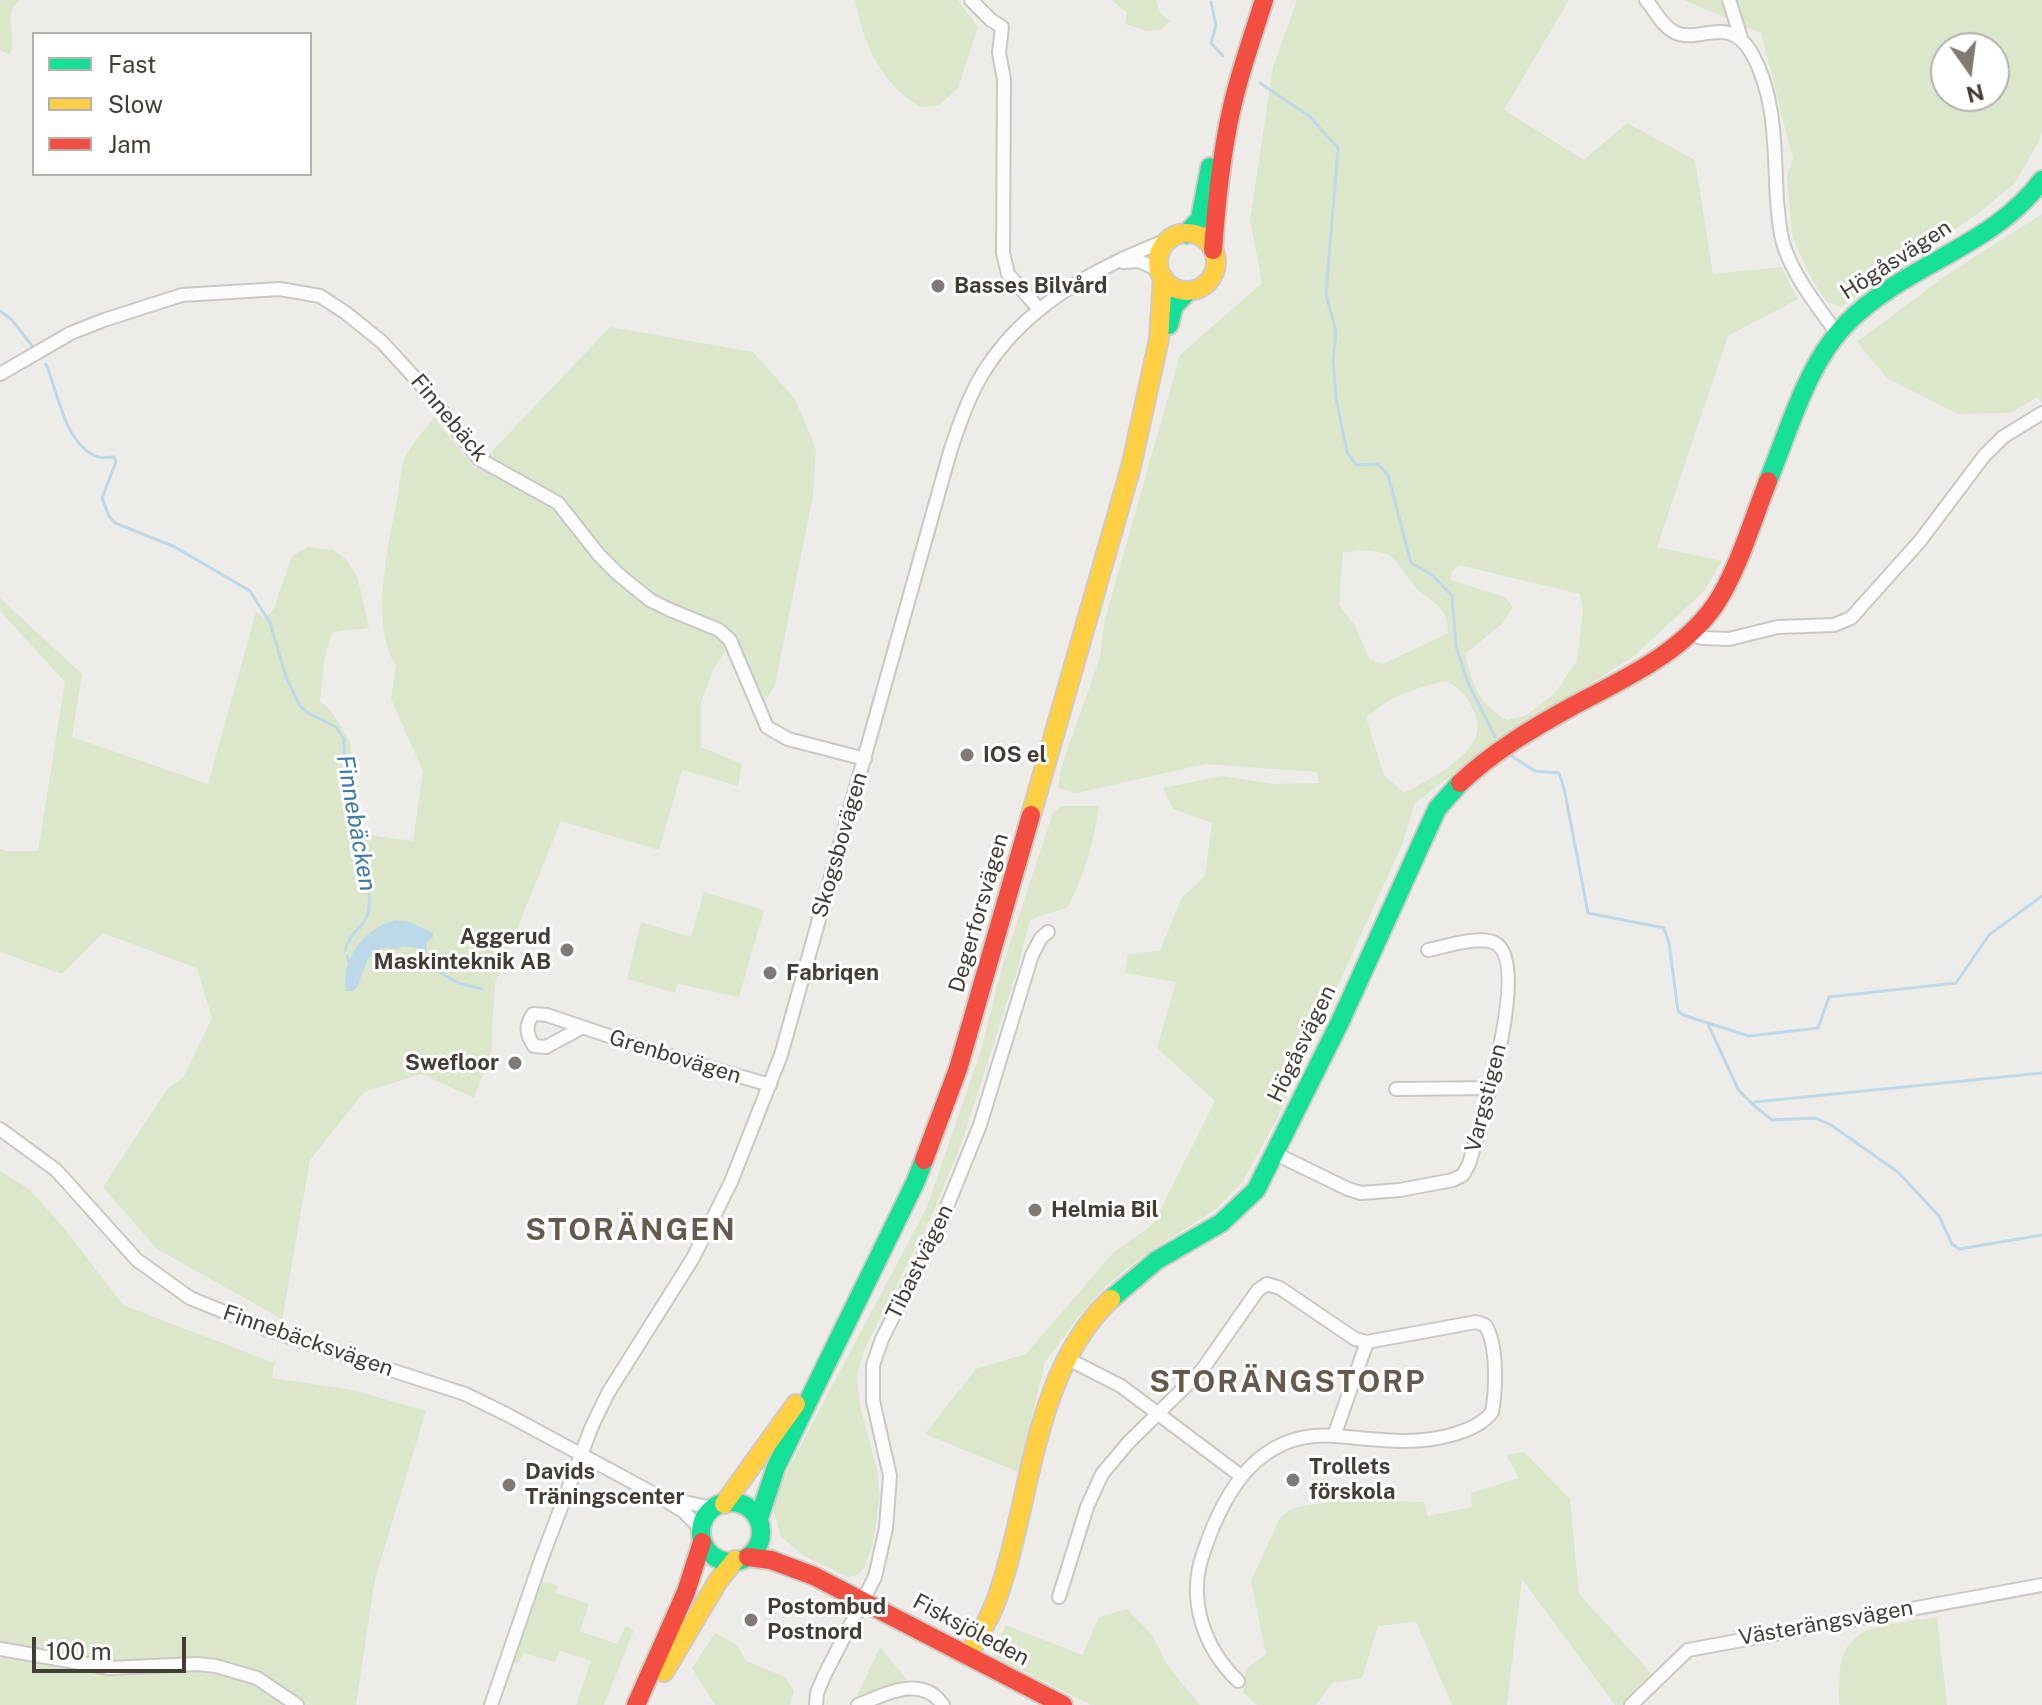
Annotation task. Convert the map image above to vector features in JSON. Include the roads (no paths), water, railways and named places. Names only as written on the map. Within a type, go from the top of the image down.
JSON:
[{"type":"main road","points":[[1228,125],[1216,143],[1200,219],[1160,253],[1161,274],[1173,287],[1189,291],[1200,288],[1212,277],[1216,266],[1213,250],[1217,197],[1228,125],[1264,0]]},
{"type":"main road","name":"Högåsvägen","points":[[968,1656],[996,1602],[1054,1386],[1066,1358],[1081,1333],[1132,1279],[1165,1255],[1221,1223],[1246,1202],[1276,1154],[1361,977],[1427,826],[1450,792],[1461,779],[1493,755],[1653,661],[1691,634],[1713,610],[1723,592],[1817,362],[1836,332],[1875,301],[2008,216],[2030,198],[2042,180]]},
{"type":"main road","points":[[1178,236],[1202,238],[1213,250]]},
{"type":"main road","name":"Degerforsvägen","points":[[1131,467],[1159,339],[1161,274]]},
{"type":"main road","name":"Degerforsvägen","points":[[760,1526],[776,1467],[915,1183],[954,1080],[1131,467],[1156,392],[1171,315],[1174,306],[1189,291]]},
{"type":"main road","name":"Degerforsvägen","points":[[719,1506],[829,1355]]},
{"type":"main road","points":[[636,1705],[686,1592],[705,1516],[719,1506],[740,1505],[760,1526],[758,1546],[742,1558],[702,1605],[645,1705]]},
{"type":"main road","name":"Fisksjöleden","points":[[760,1526],[814,1576]]},
{"type":"main road","points":[[701,1535],[716,1558],[742,1558]]},
{"type":"main road","name":"Fisksjöleden","points":[[742,1558],[771,1560],[814,1576],[1063,1705]]},
{"type":"street","points":[[971,0],[1002,27],[999,53],[1004,79],[1003,253],[1008,274],[1039,309]]},
{"type":"street","points":[[1646,0],[1670,30],[1679,34],[1723,32],[1742,41]]},
{"type":"street","points":[[1729,0],[1742,41],[1750,52],[1769,97],[1779,219],[1785,250],[1836,332]]},
{"type":"street","name":"Skogsbovägen","points":[[491,1705],[541,1560],[606,1397],[693,1258],[731,1182],[770,1085],[801,989],[960,421],[980,377],[1003,346],[1054,297],[1112,264],[1178,236]]},
{"type":"street","points":[[1112,264],[1139,261],[1161,274]]},
{"type":"street","name":"Finnebäck","points":[[0,374],[71,333],[182,295],[280,289],[320,296],[382,342],[424,388],[479,459],[558,503],[599,555],[650,600],[707,623],[730,640],[767,727],[788,739],[865,759]]},
{"type":"street","points":[[1691,634],[1702,638],[1729,639],[1778,627],[1834,625],[1851,618],[1935,523],[1984,456],[2003,437],[2042,413]]},
{"type":"street","name":"Tibastvägen","points":[[816,1705],[825,1674],[864,1601],[881,1554],[890,1498],[888,1460],[873,1401],[873,1365],[882,1339],[927,1253],[958,1180],[980,1125],[1032,955],[1048,932]]},
{"type":"street","name":"Vargstigen","points":[[1276,1154],[1361,1193],[1400,1190],[1453,1180],[1463,1175],[1469,1164],[1490,1088],[1509,990],[1505,954],[1499,945],[1482,940],[1428,950]]},
{"type":"street","name":"Grenbovägen","points":[[581,1028],[770,1085]]},
{"type":"street","points":[[1396,1089],[1490,1088]]},
{"type":"street","name":"Finnebäcksvägen","points":[[0,1129],[56,1170],[137,1260],[190,1298],[271,1331],[465,1394],[655,1494],[683,1511],[701,1535]]},
{"type":"street","points":[[1059,1597],[1094,1488],[1113,1461],[1202,1370],[1258,1290],[1267,1284],[1280,1288],[1355,1339],[1367,1342],[1476,1322],[1485,1325],[1490,1332],[1494,1365],[1492,1412],[1473,1428],[1422,1441],[1401,1442],[1314,1435],[1272,1448],[1241,1476],[1220,1510],[1209,1536],[1200,1562],[1197,1591],[1204,1631],[1214,1654],[1238,1681]]},
{"type":"street","points":[[1334,1436],[1367,1342]]},
{"type":"street","points":[[1066,1358],[1121,1386],[1241,1476]]},
{"type":"street","name":"Finnebäcksvägen","points":[[655,1494],[719,1506]]},
{"type":"street","name":"Västerängsvägen","points":[[1631,1705],[1688,1650],[2042,1585]]},
{"type":"street","points":[[0,1649],[109,1668],[216,1666],[257,1678],[297,1705]]},
{"type":"street","points":[[858,1705],[907,1687],[936,1695],[943,1705]]},
{"type":"water","points":[[396,920],[410,922],[433,933],[427,942],[426,954],[421,955],[417,948],[403,946],[397,949],[382,948],[368,959],[357,987],[346,991],[347,967],[357,946],[374,930]]},
{"type":"waterway","points":[[1211,2],[1216,25],[1211,43],[1223,56]]},
{"type":"waterway","points":[[1260,83],[1309,116],[1338,148],[1326,294],[1336,331],[1333,361],[1336,398],[1347,452],[1356,465],[1378,464],[1388,475],[1411,563],[1431,574],[1452,596],[1456,646],[1468,683],[1495,737]]},
{"type":"waterway","name":"Finnebäcken","points":[[0,311],[12,320],[33,347]]},
{"type":"waterway","name":"Finnebäcken","points":[[46,364],[63,415],[76,439],[95,456],[114,457],[116,462],[102,498],[109,516],[115,523],[175,547],[250,591],[270,623],[286,677],[300,706],[336,727],[344,739],[345,769],[370,902],[365,920],[345,951]]},
{"type":"waterway","points":[[1510,755],[1535,771],[1559,773],[1588,913],[1664,928],[1669,943],[1678,1011],[1749,1036],[1818,1028],[1829,997],[1956,983],[1989,935],[2042,896]]},
{"type":"waterway","points":[[421,955],[422,961],[458,983],[482,989]]},
{"type":"waterway","name":"Finnebäcken","points":[[347,956],[349,963]]},
{"type":"waterway","points":[[1708,1024],[1738,1089],[1754,1105],[1772,1120],[1815,1118],[1831,1125],[1898,1172],[1939,1216],[1952,1244],[1959,1249],[2042,1235]]},
{"type":"waterway","points":[[1755,1102],[2042,1073]]},
{"type":"place","name":"Basses Bilvård","points":[[938,286]]},
{"type":"place","name":"IOS el","points":[[967,755]]},
{"type":"place","name":"Aggerud Maskinteknik AB","points":[[567,950]]},
{"type":"place","name":"Fabriqen","points":[[770,973]]},
{"type":"place","name":"Swefloor","points":[[515,1063]]},
{"type":"place","name":"Helmia Bil","points":[[1035,1210]]},
{"type":"place","name":"Trollets förskola","points":[[1293,1480]]},
{"type":"place","name":"Davids Träningscenter","points":[[509,1485]]},
{"type":"place","name":"Postombud Postnord","points":[[751,1620]]},
{"type":"district","name":"STORÄNGEN","points":[[631,1231]]},
{"type":"district","name":"STORÄNGSTORP","points":[[1288,1383]]}]
